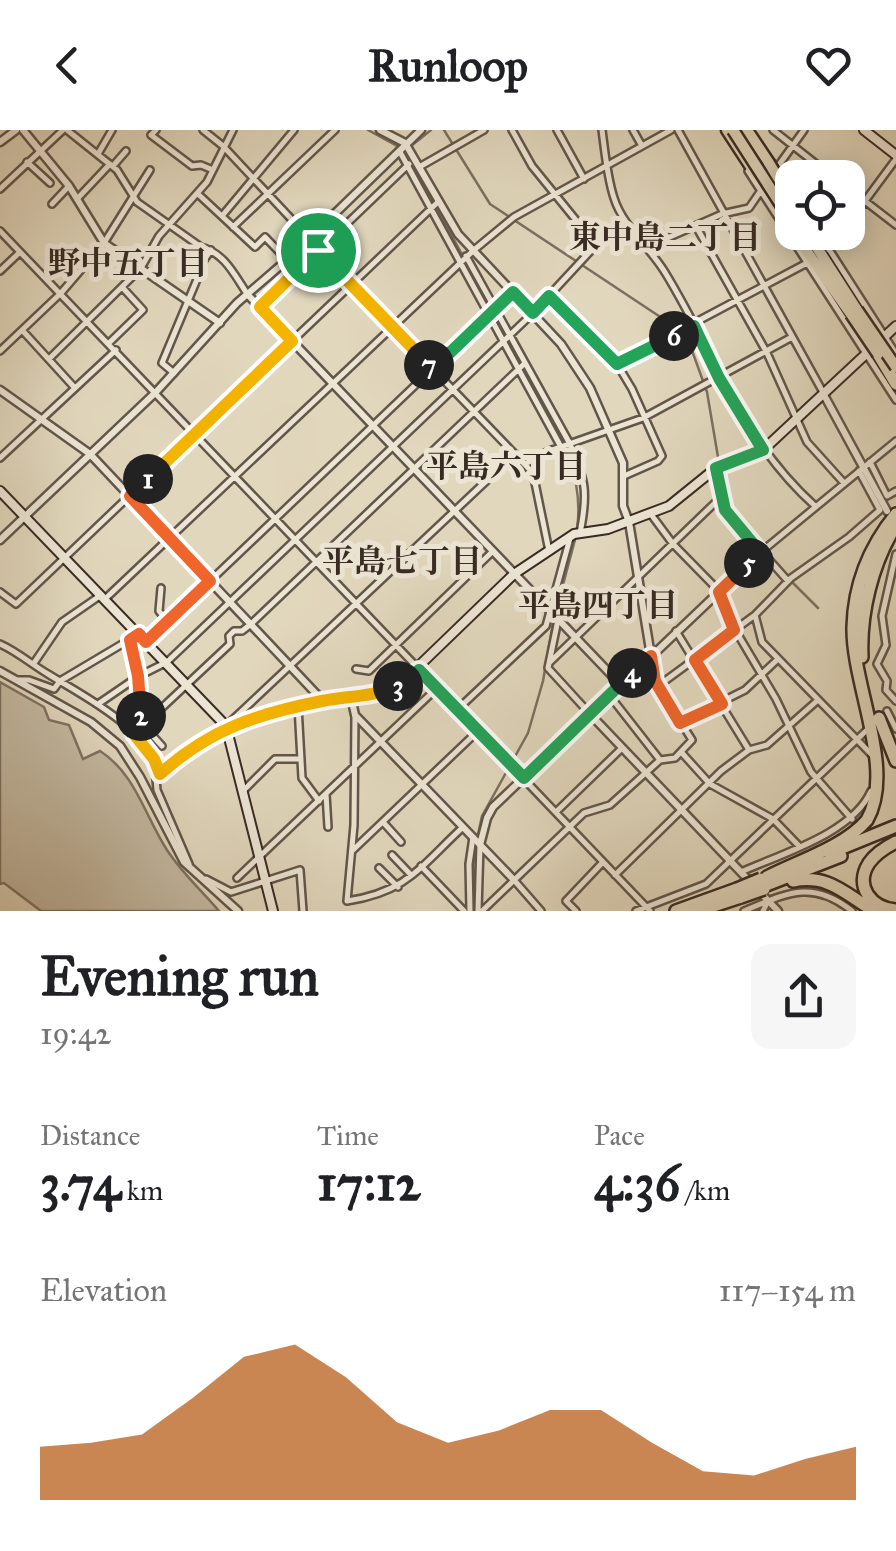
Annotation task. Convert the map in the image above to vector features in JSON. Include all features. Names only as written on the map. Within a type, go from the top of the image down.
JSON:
[{"type":"highway","points":[[730,130],[775,202]]},
{"type":"highway","points":[[730,130],[775,197]]},
{"type":"highway","points":[[745,130],[774,167]]},
{"type":"highway","points":[[745,130],[775,181]]},
{"type":"highway","points":[[808,250],[896,367]]},
{"type":"highway","points":[[822,250],[872,354],[896,382]]},
{"type":"highway","points":[[765,887],[853,832],[874,810],[880,793],[882,764],[854,646],[854,614],[865,564],[893,526],[893,511]]},
{"type":"highway","points":[[869,701],[896,748]]},
{"type":"highway","points":[[869,701],[896,761]]},
{"type":"highway","points":[[869,701],[896,774]]},
{"type":"highway","points":[[765,887],[896,826]]},
{"type":"highway","points":[[765,887],[896,834]]},
{"type":"highway","points":[[896,842],[871,860],[864,880],[874,903],[896,910]]},
{"type":"highway","points":[[676,911],[802,879],[824,880],[874,911]]},
{"type":"highway","points":[[698,911],[740,894]]},
{"type":"main road","points":[[864,130],[896,157]]},
{"type":"main road","points":[[226,726],[298,706],[391,690],[419,670],[514,574],[549,550],[576,534],[650,514],[679,500],[719,467],[763,450],[872,354],[896,326]]},
{"type":"main road","points":[[0,490],[66,556],[138,639],[167,662],[226,726],[273,911]]},
{"type":"street","points":[[0,142],[16,130]]},
{"type":"street","points":[[23,130],[78,198],[104,244],[220,323]]},
{"type":"street","points":[[0,189],[65,130],[98,154],[134,197],[169,226],[211,250],[234,271],[260,307],[621,685]]},
{"type":"street","points":[[98,154],[112,130]]},
{"type":"street","points":[[156,130],[151,136],[192,166],[213,170]]},
{"type":"street","points":[[203,130],[223,146],[533,473],[549,550]]},
{"type":"street","points":[[48,359],[140,268],[169,226],[198,194],[233,130]]},
{"type":"street","points":[[221,216],[294,130]]},
{"type":"street","points":[[233,228],[335,130]]},
{"type":"street","points":[[380,130],[408,147],[421,166],[436,205],[580,468],[587,498],[546,626],[458,710]]},
{"type":"street","points":[[0,540],[156,392],[248,294],[398,149],[408,147],[421,130]]},
{"type":"street","points":[[421,166],[484,130]]},
{"type":"street","points":[[512,130],[532,166],[596,246]]},
{"type":"street","points":[[557,130],[584,178]]},
{"type":"street","points":[[602,130],[614,198],[622,217],[666,272],[719,378],[763,450],[815,506]]},
{"type":"street","points":[[633,130],[642,146]]},
{"type":"street","points":[[34,664],[62,622],[103,597],[170,538],[464,258],[512,219],[675,130],[864,467],[893,511]]},
{"type":"street","points":[[774,130],[812,160]]},
{"type":"street","points":[[774,167],[804,130]]},
{"type":"street","points":[[398,149],[453,227],[560,344],[590,388],[623,462],[622,506],[629,522],[658,686],[692,740],[675,758],[660,760],[610,805],[584,813],[480,911]]},
{"type":"street","points":[[78,198],[126,151]]},
{"type":"street","points":[[865,200],[896,157]]},
{"type":"street","points":[[745,158],[746,167],[807,262],[872,354],[896,400]]},
{"type":"street","points":[[28,162],[50,183]]},
{"type":"street","points":[[260,307],[408,164]]},
{"type":"street","points":[[0,351],[61,293],[104,244],[150,170]]},
{"type":"street","points":[[52,204],[69,186]]},
{"type":"street","points":[[647,246],[722,214],[748,208],[762,190]]},
{"type":"street","points":[[198,194],[255,247],[265,237],[287,260]]},
{"type":"street","points":[[865,202],[896,225]]},
{"type":"street","points":[[0,592],[16,604],[436,205]]},
{"type":"street","points":[[98,704],[138,676],[167,662],[533,313],[622,217]]},
{"type":"street","points":[[696,228],[766,352],[807,442],[844,483]]},
{"type":"street","points":[[0,230],[648,909]]},
{"type":"street","points":[[174,373],[162,363],[198,277],[197,270],[211,250]]},
{"type":"street","points":[[830,250],[896,354]]},
{"type":"street","points":[[0,271],[20,252]]},
{"type":"street","points":[[617,364],[807,262]]},
{"type":"street","points":[[109,343],[143,310],[122,287]]},
{"type":"street","points":[[18,680],[54,689],[60,681],[168,622],[513,292]]},
{"type":"street","points":[[549,296],[617,364],[662,456],[623,476]]},
{"type":"street","points":[[22,330],[74,388]]},
{"type":"street","points":[[525,464],[643,418],[792,337]]},
{"type":"street","points":[[0,458],[116,350]]},
{"type":"street","points":[[134,734],[230,644],[228,636],[251,624],[522,366]]},
{"type":"street","points":[[0,390],[90,454],[323,701]]},
{"type":"street","points":[[467,911],[469,864],[493,807],[762,551],[896,440]]},
{"type":"street","points":[[192,872],[157,790],[156,779],[226,726],[515,454]]},
{"type":"street","points":[[719,467],[725,510],[790,579]]},
{"type":"street","points":[[864,467],[888,496],[896,491]]},
{"type":"street","points":[[658,686],[754,616],[790,579],[880,510],[864,467]]},
{"type":"street","points":[[549,663],[721,498]]},
{"type":"street","points":[[650,514],[719,592],[734,630],[762,674],[816,779],[852,818]]},
{"type":"street","points":[[356,669],[369,671],[493,552]]},
{"type":"street","points":[[896,554],[883,607],[886,645],[877,664],[887,681],[886,690],[896,702],[885,712],[896,729]]},
{"type":"street","points":[[162,588],[159,611],[168,622]]},
{"type":"street","points":[[741,872],[852,818],[869,797],[875,763],[762,642],[754,616]]},
{"type":"street","points":[[558,620],[548,668],[741,872],[765,887],[830,896],[852,911]]},
{"type":"street","points":[[676,632],[749,750]]},
{"type":"street","points":[[886,632],[896,643]]},
{"type":"street","points":[[138,639],[143,726],[162,746]]},
{"type":"street","points":[[0,644],[98,704],[134,734],[154,759],[160,774]]},
{"type":"street","points":[[680,723],[745,690],[778,658]]},
{"type":"street","points":[[0,671],[91,722],[120,746],[192,872],[238,911]]},
{"type":"street","points":[[236,878],[437,688]]},
{"type":"street","points":[[610,696],[660,760]]},
{"type":"street","points":[[351,697],[355,715],[347,901],[378,896],[398,887],[463,827]]},
{"type":"street","points":[[615,874],[749,750],[767,745],[818,700]]},
{"type":"street","points":[[298,706],[302,778],[319,800]]},
{"type":"street","points":[[355,715],[541,911]]},
{"type":"street","points":[[636,911],[706,884],[869,728]]},
{"type":"street","points":[[352,852],[478,730]]},
{"type":"street","points":[[556,812],[622,748]]},
{"type":"street","points":[[682,753],[710,784],[772,819],[799,846]]},
{"type":"street","points":[[243,791],[275,759],[300,759]]},
{"type":"street","points":[[326,794],[328,827]]},
{"type":"street","points":[[382,822],[401,842]]},
{"type":"street","points":[[477,841],[480,911]]},
{"type":"street","points":[[392,855],[412,875]]},
{"type":"street","points":[[573,910],[566,901],[603,862]]},
{"type":"street","points":[[421,866],[467,911]]},
{"type":"street","points":[[379,868],[398,887]]},
{"type":"street","points":[[201,879],[231,892],[300,870],[303,911]]},
{"type":"street","points":[[744,911],[765,887]]},
{"type":"street","points":[[763,911],[765,887]]},
{"type":"street","points":[[765,887],[778,911]]},
{"type":"shaded area","points":[[0,682],[44,707],[49,720],[69,725],[83,759],[100,751],[112,760],[131,783],[173,858],[219,911],[41,911],[4,883],[0,884]]},
{"type":"waterway","points":[[368,130],[397,146]]},
{"type":"waterway","points":[[411,146],[431,130]]},
{"type":"waterway","points":[[444,130],[490,204],[686,334],[707,392],[719,463]]},
{"type":"waterway","points":[[413,163],[520,363]]},
{"type":"waterway","points":[[524,370],[571,465],[578,507],[577,529]]},
{"type":"waterway","points":[[720,471],[725,497]]},
{"type":"waterway","points":[[556,611],[576,536]]},
{"type":"waterway","points":[[791,581],[818,608]]},
{"type":"waterway","points":[[475,911],[473,858],[482,816],[528,733],[543,681],[553,623]]},
{"type":"district","name":"東中島二丁目","points":[[665,237]]},
{"type":"district","name":"野中五丁目","points":[[128,263]]},
{"type":"district","name":"平島六丁目","points":[[506,466]]},
{"type":"district","name":"平島七丁目","points":[[402,561]]},
{"type":"district","name":"平島四丁目","points":[[598,605]]},
{"type":"route","points":[[318,250],[433,369],[513,292],[533,313],[549,296],[617,364],[694,326],[719,378],[763,450],[716,468],[725,510],[760,552],[719,592],[734,630],[695,660],[722,704],[680,723],[655,681],[651,656],[524,778],[419,670],[404,683],[384,692],[323,701],[226,726],[160,774],[154,759],[134,734],[142,727],[138,676],[130,640],[139,634],[146,642],[210,581],[130,496],[292,341],[260,307],[318,250]]}]
